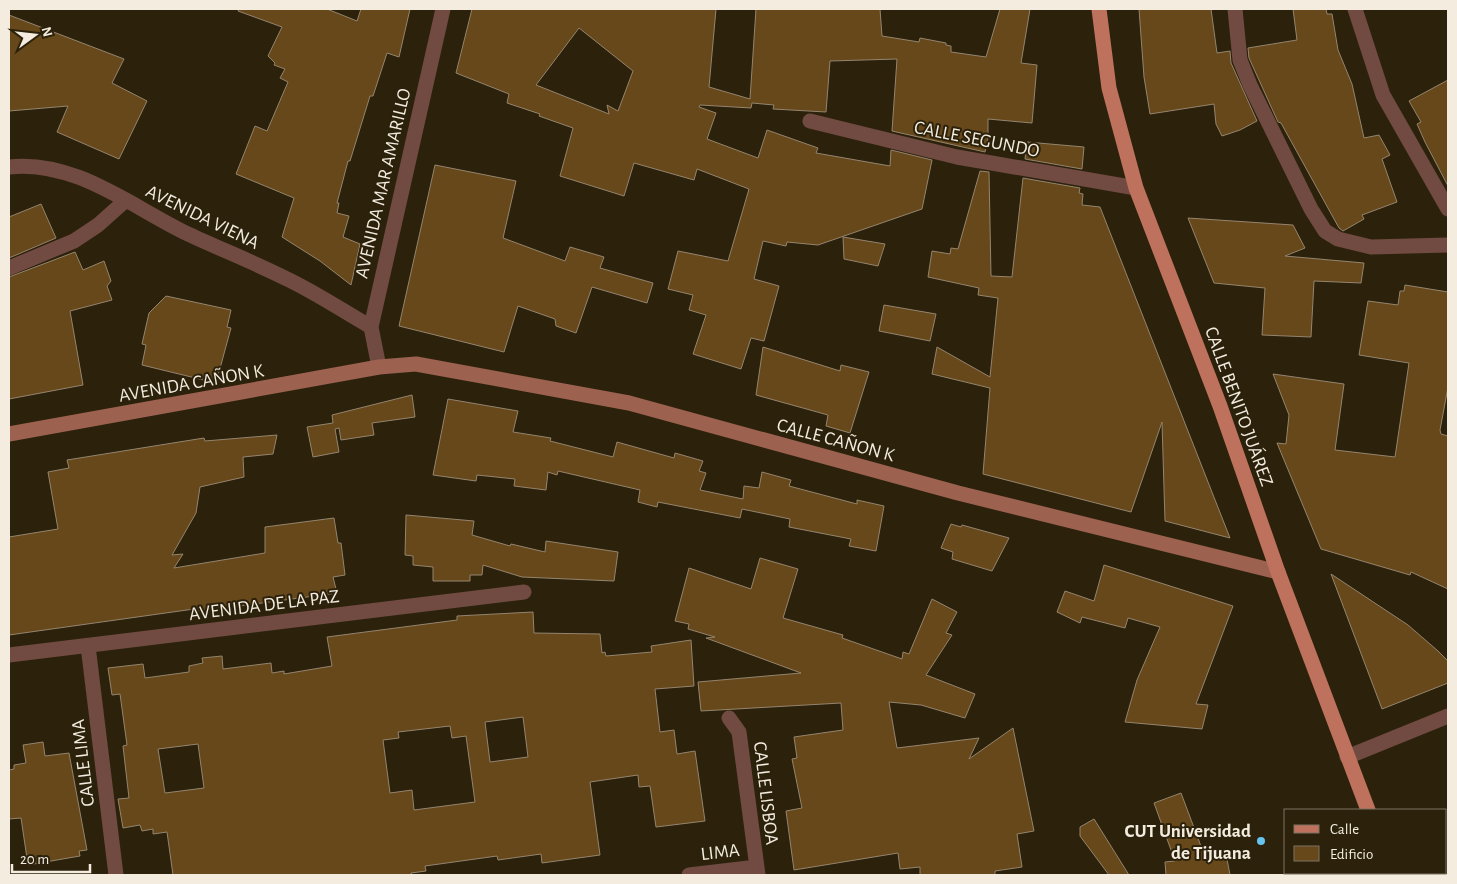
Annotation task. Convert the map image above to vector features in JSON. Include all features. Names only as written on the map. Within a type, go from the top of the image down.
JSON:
[{"type":"main road","name":"CALLE BENITO JUÁREZ","points":[[1099,9],[1109,88],[1136,188],[1220,406],[1278,572],[1368,809]]},
{"type":"street","name":"AVENIDA MAR AMARILLO","points":[[380,367],[371,328],[443,9]]},
{"type":"street","points":[[1235,9],[1240,60],[1311,209],[1325,231],[1338,239],[1372,247],[1448,245]]},
{"type":"street","points":[[1355,9],[1383,95],[1448,209]]},
{"type":"street","name":"CALLE SEGUNDO","points":[[810,121],[957,157],[1136,188]]},
{"type":"street","name":"AVENIDA VIENA","points":[[9,168],[26,165],[64,172],[126,200],[186,233],[286,278],[371,328]]},
{"type":"street","points":[[9,268],[74,241],[98,225],[126,200]]},
{"type":"street","name":"CALLE CAÑON K","points":[[380,367],[416,364],[629,403],[958,494],[1278,572]]},
{"type":"street","name":"AVENIDA CAÑON K","points":[[9,434],[380,367]]},
{"type":"street","name":"AVENIDA DE LA PAZ","points":[[9,655],[524,592]]},
{"type":"street","name":"CALLE LIMA","points":[[88,646],[116,875]]},
{"type":"street","points":[[1347,757],[1448,716]]},
{"type":"street","name":"CALLE LISBOA","points":[[729,718],[740,732],[757,871]]},
{"type":"street","name":"LIMA","points":[[689,875],[757,871]]},
{"type":"building","points":[[239,9],[327,9],[357,21],[361,9],[410,9],[399,57],[387,53],[373,96],[370,96],[350,161],[348,161],[337,203],[339,203],[337,213],[349,216],[343,237],[360,244],[351,285],[320,261],[282,237],[294,198],[236,174],[255,126],[267,131],[288,82],[280,78],[285,69],[274,65],[275,63],[268,56],[282,27],[238,11]]},
{"type":"building","points":[[472,9],[716,9],[709,87],[750,99],[756,9],[880,9],[882,36],[919,42],[920,38],[946,43],[946,45],[951,46],[951,52],[986,57],[1000,9],[1030,9],[1021,63],[1037,65],[1032,123],[988,119],[988,138],[985,152],[892,131],[897,59],[830,61],[826,112],[773,109],[774,105],[752,103],[751,108],[700,105],[699,107],[716,113],[707,139],[758,158],[767,130],[818,148],[816,153],[890,166],[891,150],[932,160],[922,209],[818,245],[787,242],[786,246],[763,241],[754,279],[779,286],[764,341],[751,338],[741,369],[693,354],[706,315],[689,310],[693,295],[668,289],[678,251],[728,261],[749,189],[697,169],[694,180],[634,163],[624,196],[560,176],[573,128],[507,103],[509,94],[456,73]],"holes":[[[579,28],[633,71],[618,111],[607,105],[609,114],[536,85]]]},
{"type":"building","points":[[1139,9],[1211,9],[1217,53],[1230,51],[1231,63],[1257,121],[1240,130],[1222,136],[1216,124],[1214,104],[1150,114],[1144,77]]},
{"type":"building","points":[[1293,9],[1326,9],[1327,14],[1332,14],[1338,50],[1352,84],[1364,138],[1379,135],[1390,155],[1382,159],[1397,202],[1362,215],[1364,219],[1343,231],[1339,228],[1281,123],[1278,122],[1249,58],[1248,48],[1297,40]]},
{"type":"building","points":[[9,15],[124,59],[112,83],[147,101],[119,159],[57,132],[68,106],[9,111]]},
{"type":"building","points":[[1448,80],[1448,186],[1425,142],[1417,124],[1421,122],[1409,101]]},
{"type":"building","points":[[1027,142],[1084,147],[1082,169],[1025,159]]},
{"type":"building","points":[[435,165],[516,181],[503,238],[565,261],[570,247],[604,257],[600,268],[653,283],[647,303],[592,287],[576,333],[556,326],[555,319],[518,306],[504,352],[399,326]]},
{"type":"building","points":[[980,171],[989,172],[991,276],[1012,277],[1023,178],[1080,188],[1079,193],[1083,194],[1082,205],[1100,207],[1230,538],[1165,521],[1162,422],[1131,512],[983,474],[990,388],[932,374],[937,347],[990,377],[998,298],[978,295],[979,288],[928,277],[932,251],[950,254],[951,248],[958,249]]},
{"type":"building","points":[[41,204],[56,238],[9,258],[9,217]]},
{"type":"building","points":[[1188,218],[1293,225],[1305,248],[1285,256],[1364,263],[1361,283],[1314,281],[1311,337],[1262,335],[1265,288],[1214,283]]},
{"type":"building","points":[[843,237],[885,244],[878,266],[844,259]]},
{"type":"building","points":[[75,252],[83,270],[104,261],[111,281],[107,286],[112,300],[70,311],[83,385],[9,399],[9,277]]},
{"type":"building","points":[[1405,285],[1448,292],[1448,387],[1440,430],[1441,434],[1448,436],[1448,589],[1411,572],[1410,575],[1321,549],[1277,443],[1286,444],[1289,415],[1273,374],[1344,384],[1335,450],[1395,457],[1409,363],[1359,355],[1368,301],[1398,305],[1400,291],[1404,291]]},
{"type":"building","points":[[166,296],[231,310],[227,327],[231,328],[216,383],[142,365],[146,345],[142,344],[149,313]]},
{"type":"building","points":[[884,305],[936,314],[930,341],[879,331]]},
{"type":"building","points":[[763,347],[840,371],[841,365],[869,372],[850,433],[826,426],[828,415],[756,395]]},
{"type":"building","points":[[412,395],[415,417],[372,423],[374,435],[341,440],[339,428],[335,429],[339,452],[313,457],[307,427],[333,423],[332,415]]},
{"type":"building","points":[[448,399],[518,411],[513,432],[551,438],[550,441],[613,457],[617,442],[674,458],[675,453],[703,461],[699,471],[706,473],[700,490],[743,499],[744,486],[759,488],[762,472],[791,480],[789,486],[857,504],[857,500],[884,506],[876,551],[849,546],[851,539],[789,527],[790,519],[742,509],[740,518],[658,502],[657,507],[638,502],[640,490],[558,471],[557,475],[548,472],[546,490],[514,486],[515,479],[477,475],[476,481],[433,475]]},
{"type":"building","points":[[277,435],[273,454],[243,457],[244,477],[200,487],[196,513],[172,555],[183,554],[174,568],[265,553],[265,527],[334,518],[338,543],[341,543],[345,575],[333,577],[337,593],[194,612],[194,609],[9,635],[9,537],[58,529],[48,472],[69,468],[67,460],[204,438],[205,441]]},
{"type":"building","points":[[406,515],[474,521],[472,535],[510,546],[511,544],[545,552],[546,541],[618,552],[614,581],[522,577],[483,565],[482,575],[470,575],[470,581],[433,581],[433,567],[413,565],[413,556],[405,555]]},
{"type":"building","points":[[951,524],[961,527],[962,525],[1009,538],[992,571],[952,559],[953,552],[941,548]]},
{"type":"building","points":[[760,558],[798,569],[783,618],[843,635],[842,638],[902,659],[903,652],[909,654],[932,599],[957,612],[946,633],[952,635],[926,675],[975,694],[965,718],[921,705],[889,702],[897,748],[979,738],[969,759],[1013,728],[1034,831],[1017,834],[1022,867],[995,871],[995,875],[920,875],[920,867],[900,869],[898,853],[794,870],[786,811],[802,808],[792,759],[797,758],[794,737],[843,730],[841,703],[701,711],[698,682],[801,673],[706,638],[715,637],[688,629],[689,624],[675,621],[689,568],[751,589]]},
{"type":"building","points":[[1104,565],[1233,606],[1196,704],[1208,705],[1202,729],[1125,722],[1137,680],[1160,627],[1128,618],[1125,628],[1082,617],[1080,623],[1057,612],[1065,591],[1094,601]]},
{"type":"building","points":[[1331,574],[1408,625],[1438,651],[1448,661],[1448,683],[1382,709]]},
{"type":"building","points":[[533,612],[534,633],[600,634],[602,653],[605,652],[606,656],[652,652],[651,646],[691,640],[694,686],[655,689],[660,732],[674,730],[677,754],[695,751],[705,821],[656,827],[650,786],[639,787],[638,775],[590,782],[600,855],[542,863],[541,854],[498,860],[497,856],[425,866],[426,871],[411,873],[412,875],[173,875],[167,832],[153,834],[153,829],[142,831],[140,825],[123,828],[118,799],[129,798],[123,746],[127,745],[120,694],[112,695],[108,668],[143,664],[145,678],[189,672],[189,666],[203,663],[202,658],[222,656],[223,669],[271,663],[272,673],[284,671],[284,674],[332,666],[327,637],[457,620],[457,616]],"holes":[[[523,717],[528,757],[490,762],[485,722]],[[450,726],[452,738],[466,736],[475,802],[414,810],[412,790],[390,793],[383,740],[399,738],[398,732]],[[198,744],[204,788],[165,793],[158,749]]]},
{"type":"building","points":[[43,742],[45,756],[69,753],[87,850],[79,851],[80,856],[28,865],[21,818],[9,819],[9,770],[14,769],[14,765],[26,763],[23,745]]},
{"type":"building","points":[[1181,793],[1205,857],[1226,854],[1230,875],[1166,875],[1165,862],[1175,861],[1154,803]]},
{"type":"building","points":[[1094,819],[1129,875],[1109,875],[1080,836],[1080,827]]},
{"type":"place","name":"CUT Universidad de Tijuana","points":[[1261,841]]}]
